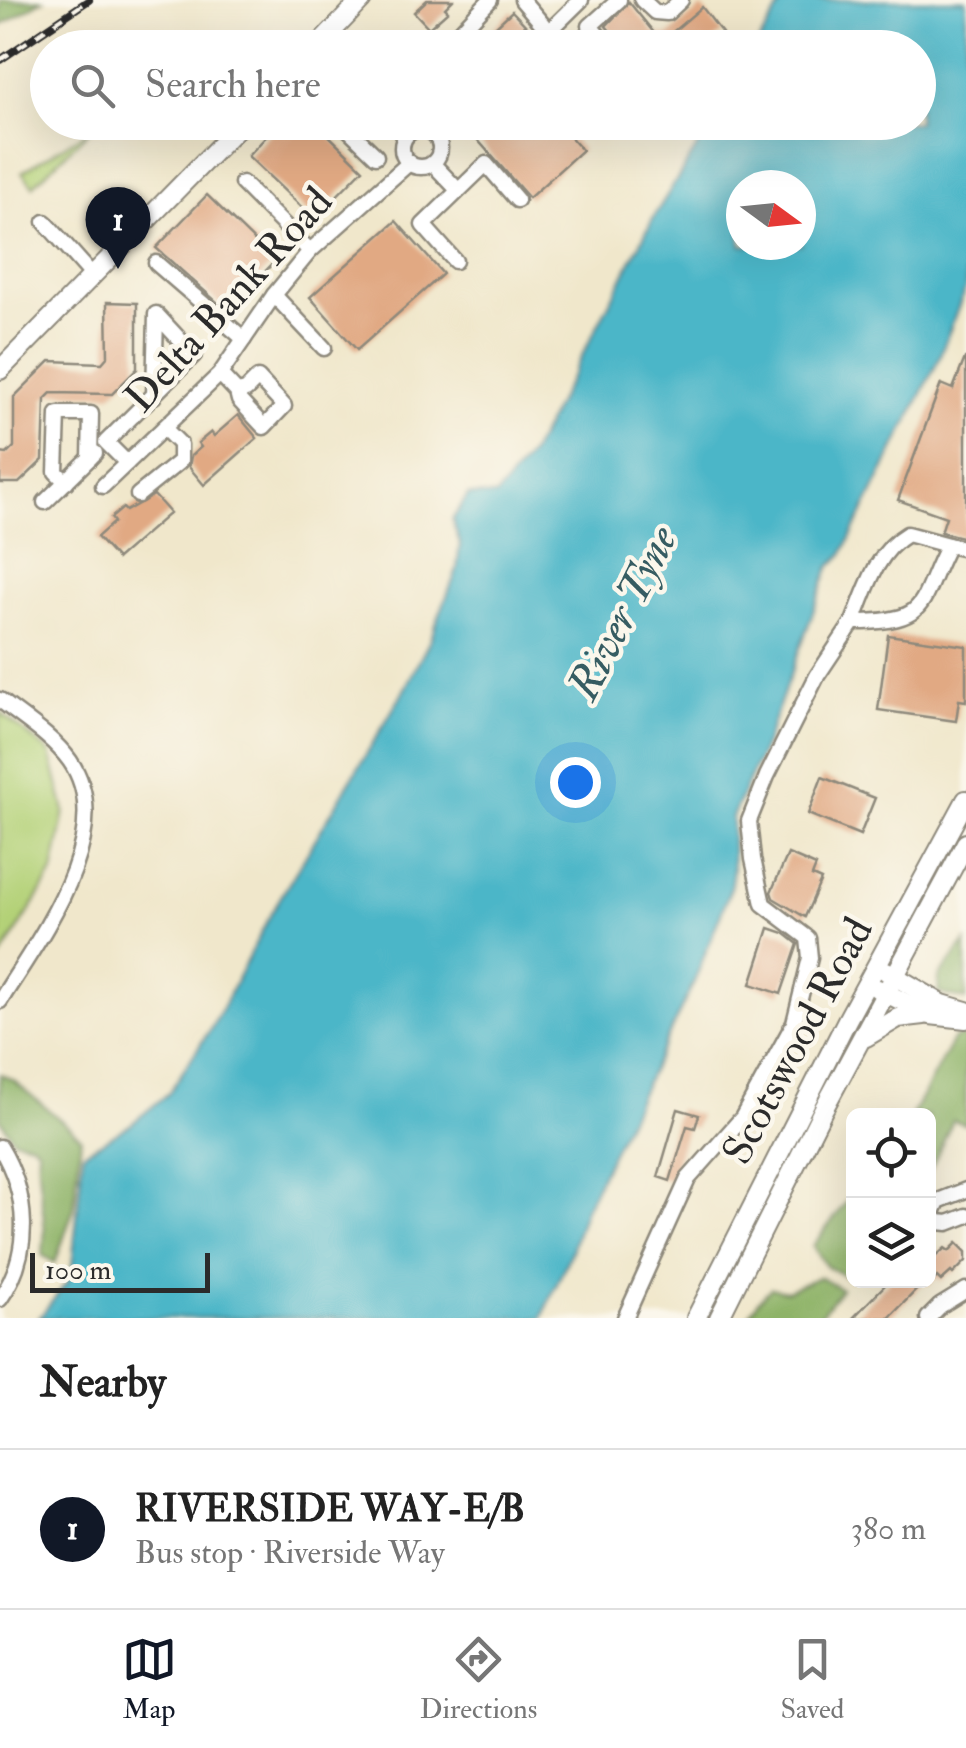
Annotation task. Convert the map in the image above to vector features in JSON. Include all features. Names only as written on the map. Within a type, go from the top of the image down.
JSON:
[{"type":"main road","points":[[333,30],[362,0]]},
{"type":"main road","points":[[0,370],[225,140]]},
{"type":"main road","name":"Scotswood Road","points":[[696,1318],[867,983],[966,800]]},
{"type":"main road","name":"Scotswood Road","points":[[719,1318],[966,843]]},
{"type":"main road","points":[[877,966],[966,1015]]},
{"type":"main road","points":[[867,983],[930,1015]]},
{"type":"main road","points":[[856,1049],[881,1025],[915,1014],[966,1015]]},
{"type":"street","points":[[462,30],[490,0]]},
{"type":"street","points":[[522,0],[547,30]]},
{"type":"street","points":[[551,30],[581,0]]},
{"type":"street","points":[[593,30],[590,26],[618,0]]},
{"type":"street","points":[[642,0],[655,12],[667,12],[681,0]]},
{"type":"street","points":[[361,140],[376,156]]},
{"type":"street","points":[[406,140],[402,152],[409,163],[421,168],[433,164],[440,153],[437,140]]},
{"type":"street","name":"Delta Bank Road","points":[[103,486],[220,374],[274,295],[310,251],[409,163]]},
{"type":"street","points":[[433,164],[456,189]]},
{"type":"street","points":[[455,261],[423,225],[456,189],[486,164],[517,200]]},
{"type":"street","points":[[242,183],[310,251]]},
{"type":"street","points":[[45,222],[93,276]]},
{"type":"street","points":[[156,264],[244,338]]},
{"type":"street","points":[[274,295],[324,348]]},
{"type":"street","points":[[45,502],[154,396],[194,355],[156,314],[154,396]]},
{"type":"street","points":[[220,374],[237,392]]},
{"type":"street","points":[[66,482],[56,472],[58,414],[90,414],[90,458]]},
{"type":"street","points":[[138,496],[180,460],[180,444],[164,428]]},
{"type":"street","points":[[106,442],[127,463]]},
{"type":"street","points":[[625,1318],[688,1179],[742,1118],[794,1023],[810,958],[808,938],[763,904],[749,821],[767,776],[817,676],[853,622],[891,543],[907,534],[966,549]]},
{"type":"street","points":[[853,622],[880,622],[912,614],[924,603],[948,545]]},
{"type":"street","points":[[0,700],[51,740],[72,764],[82,792],[85,836],[60,902],[0,1002]]},
{"type":"street","points":[[0,1148],[14,1171],[25,1212],[20,1251],[0,1298]]},
{"type":"street","points":[[966,1190],[938,1202],[932,1215],[938,1222],[948,1223],[966,1216]]},
{"type":"street","points":[[928,1318],[966,1290]]},
{"type":"green space","points":[[0,0],[43,0],[0,26]]},
{"type":"green space","points":[[73,140],[80,140],[33,186],[22,172]]},
{"type":"green space","points":[[0,712],[50,753],[65,811],[53,873],[0,959]]},
{"type":"green space","points":[[966,942],[966,1000],[938,993],[939,977]]},
{"type":"green space","points":[[966,1036],[966,1125],[953,1120],[936,1158],[936,1108],[916,1108],[954,1038]]},
{"type":"green space","points":[[0,1074],[13,1080],[81,1137],[74,1208],[55,1263],[42,1255],[38,1149],[32,1143],[13,1139],[0,1119]]},
{"type":"green space","points":[[846,1202],[846,1276],[827,1267],[813,1246]]},
{"type":"green space","points":[[819,1277],[841,1289],[818,1318],[748,1318],[771,1288],[787,1291]]},
{"type":"water","name":"River Tyne","points":[[784,0],[966,0],[966,287],[938,361],[842,555],[829,568],[766,742],[732,817],[730,890],[694,982],[584,1211],[542,1318],[39,1318],[71,1277],[83,1153],[130,1125],[169,1093],[213,1025],[273,910],[401,696],[430,640],[457,570],[460,543],[452,520],[468,495],[496,496],[533,450],[656,213],[701,140],[936,140],[936,30],[766,30]]},
{"type":"building","points":[[427,0],[453,0],[445,8],[448,11],[429,28],[414,12]]},
{"type":"building","points":[[629,2],[652,30],[609,30],[606,26]]},
{"type":"building","points":[[702,7],[720,30],[675,30]]},
{"type":"building","points":[[512,11],[528,28],[526,30],[493,29]]},
{"type":"building","points":[[263,140],[333,140],[363,169],[314,219],[248,156]]},
{"type":"building","points":[[478,140],[573,140],[582,150],[529,198]]},
{"type":"building","points":[[207,195],[275,261],[227,311],[156,248]]},
{"type":"building","points":[[396,221],[443,274],[357,350],[310,297]]},
{"type":"building","points":[[107,302],[137,303],[137,369],[112,394],[51,393],[45,399],[43,460],[19,483],[0,483],[0,453],[7,454],[14,447],[14,397],[50,361],[102,363],[108,356]]},
{"type":"building","points":[[965,358],[966,538],[941,532],[946,517],[898,500],[941,384],[953,389]]},
{"type":"building","points":[[238,415],[257,438],[204,485],[189,467],[191,456],[201,447],[198,443],[211,432],[214,436]]},
{"type":"building","points":[[154,495],[170,513],[117,559],[97,537],[123,508],[126,511]]},
{"type":"building","points":[[888,635],[966,646],[966,701],[959,700],[956,721],[878,710]]},
{"type":"building","points":[[822,777],[875,798],[860,835],[808,814]]},
{"type":"building","points":[[788,854],[816,866],[812,876],[821,880],[805,917],[773,898],[771,892]]},
{"type":"building","points":[[769,928],[798,944],[781,994],[751,984]]},
{"type":"building","points":[[678,1109],[699,1115],[695,1128],[687,1126],[670,1181],[658,1177]]},
{"type":"building","points":[[957,1243],[966,1252],[966,1261],[941,1281],[936,1278],[936,1256],[945,1248],[949,1251]]},
{"type":"building","points":[[882,1288],[918,1288],[889,1318],[853,1318]]},
{"type":"railway","points":[[44,30],[89,0]]},
{"type":"railway","points":[[0,60],[30,40]]},
{"type":"place","name":"RIVERSIDE WAY-E/B","points":[[118,269]]}]
